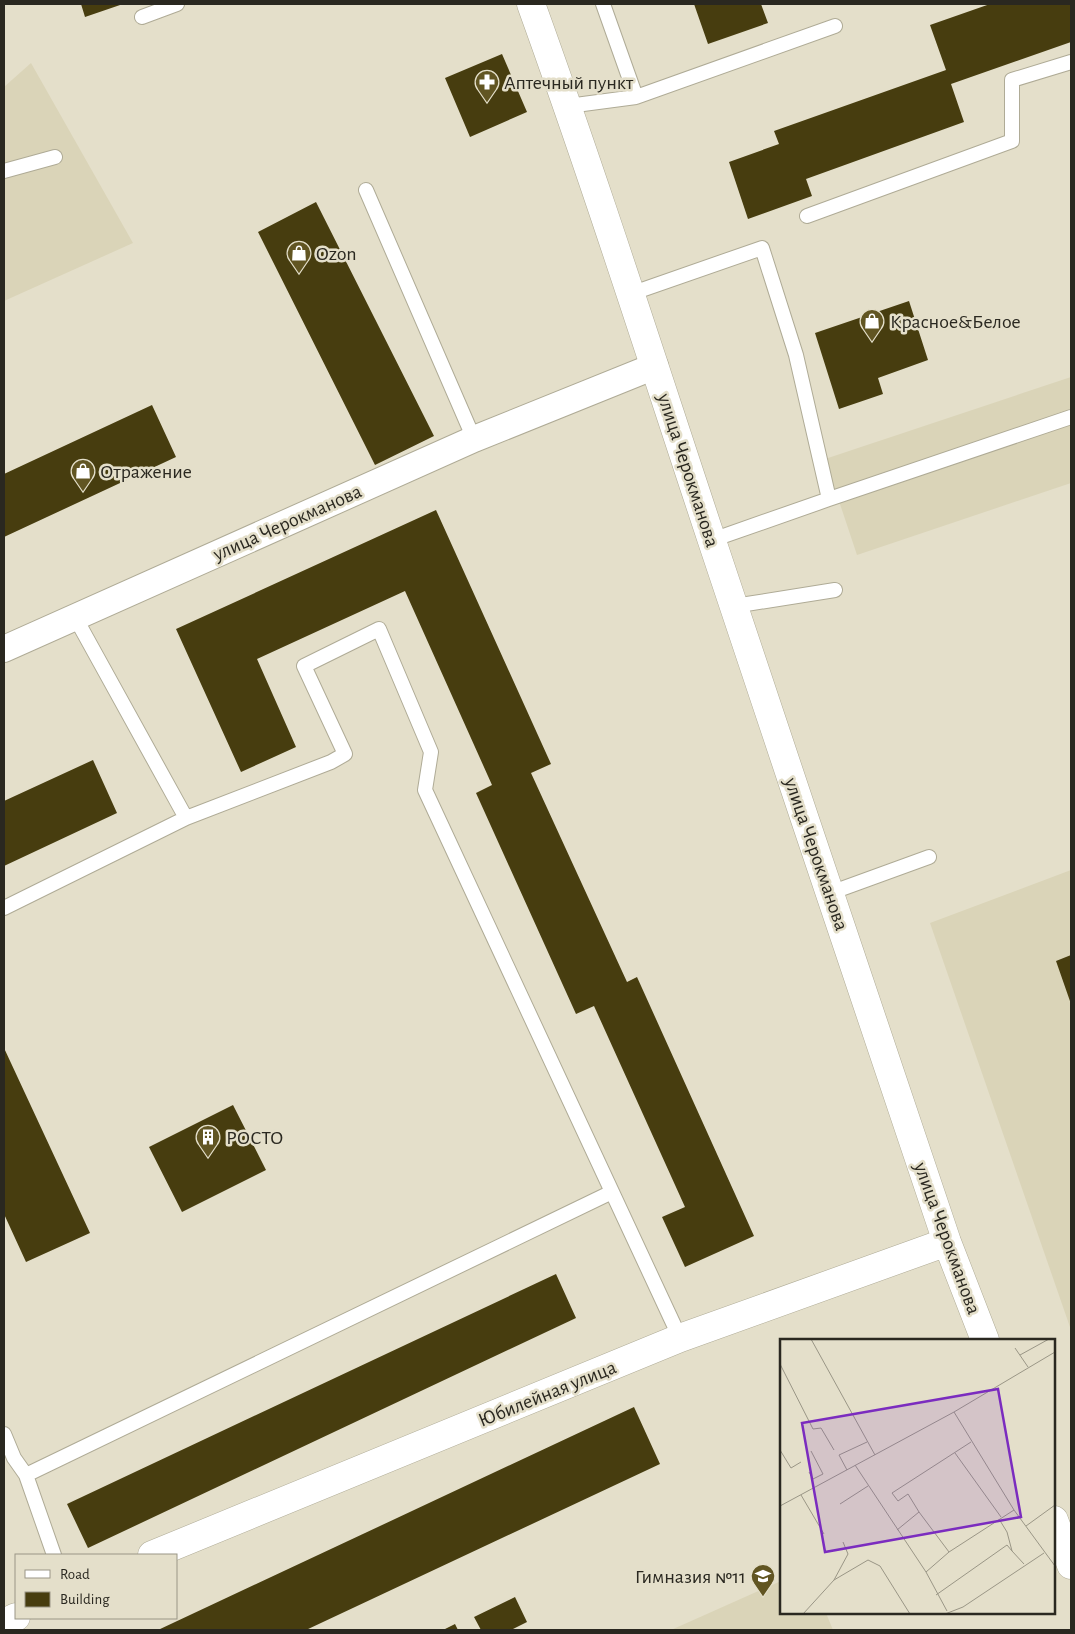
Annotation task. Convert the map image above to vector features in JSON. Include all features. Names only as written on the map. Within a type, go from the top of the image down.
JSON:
[{"type":"street","name":"улица Черокманова","points":[[531,4],[568,106],[947,1242],[985,1339]]},
{"type":"street","name":"улица Черокманова","points":[[4,649],[474,439],[655,366]]},
{"type":"street","name":"Юбилейная улица","points":[[154,1554],[680,1338],[947,1242]]},
{"type":"street","points":[[1055,1523],[1071,1565]]},
{"type":"lane","points":[[142,17],[177,4]]},
{"type":"lane","points":[[603,4],[636,97]]},
{"type":"lane","points":[[568,106],[636,97],[835,26]]},
{"type":"lane","points":[[807,216],[1012,141],[1012,80],[1071,62]]},
{"type":"lane","points":[[4,171],[56,157]]},
{"type":"lane","points":[[366,190],[474,439]]},
{"type":"lane","points":[[630,294],[762,248],[796,355],[828,498]]},
{"type":"lane","points":[[712,540],[828,498],[1071,417]]},
{"type":"lane","points":[[734,606],[835,590]]},
{"type":"lane","points":[[75,617],[186,818]]},
{"type":"lane","points":[[4,908],[186,818],[331,762],[345,754],[304,666],[379,629],[431,752],[425,790],[680,1338]]},
{"type":"lane","points":[[830,893],[929,857]]},
{"type":"lane","points":[[26,1475],[612,1192]]},
{"type":"lane","points":[[4,1434],[9,1460],[26,1475],[54,1554]]},
{"type":"shaded area","points":[[31,63],[133,243],[4,301],[4,87]]},
{"type":"shaded area","points":[[1071,377],[1071,483],[857,555],[825,459]]},
{"type":"shaded area","points":[[1071,870],[1071,1330],[930,923]]},
{"type":"shaded area","name":"Гимназия №11","points":[[780,1581],[780,1614],[826,1614],[833,1630],[671,1630]]},
{"type":"building","points":[[81,4],[123,4],[85,17]]},
{"type":"building","points":[[694,4],[761,4],[768,23],[708,44]]},
{"type":"building","points":[[990,4],[1071,4],[1071,42],[951,84],[964,122],[806,179],[812,196],[748,219],[729,162],[779,144],[774,131],[946,70],[930,25]]},
{"type":"building","points":[[502,54],[527,112],[470,137],[445,78]]},
{"type":"building","points":[[316,202],[434,436],[375,465],[258,232]]},
{"type":"building","points":[[909,301],[928,360],[878,378],[883,394],[839,409],[815,333]]},
{"type":"building","points":[[152,405],[176,457],[4,537],[4,474]]},
{"type":"building","points":[[436,510],[551,764],[531,773],[627,982],[637,977],[754,1236],[685,1267],[662,1217],[685,1207],[594,1006],[576,1014],[476,793],[492,785],[405,591],[257,659],[296,747],[241,772],[176,629]]},
{"type":"building","points":[[93,760],[117,813],[4,866],[4,801]]},
{"type":"building","points":[[1071,955],[1071,1004],[1056,961]]},
{"type":"building","points":[[4,1048],[90,1233],[26,1262],[4,1214]]},
{"type":"building","name":"РОСТО","points":[[233,1105],[266,1170],[182,1212],[149,1147]]},
{"type":"building","points":[[556,1274],[576,1318],[88,1548],[67,1504]]},
{"type":"building","points":[[634,1407],[660,1464],[306,1630],[158,1630]]},
{"type":"building","points":[[515,1597],[527,1622],[511,1630],[481,1630],[474,1617]]},
{"type":"building","points":[[455,1624],[458,1630],[443,1630]]},
{"type":"place","name":"Аптечный пункт","points":[[487,103]]},
{"type":"place","name":"Ozon","points":[[299,274]]},
{"type":"place","name":"Красное&Белое","points":[[872,342]]},
{"type":"place","name":"Отражение","points":[[83,492]]},
{"type":"place","name":"РОСТО","points":[[208,1158]]},
{"type":"place","name":"Гимназия №11","points":[[763,1597]]}]
